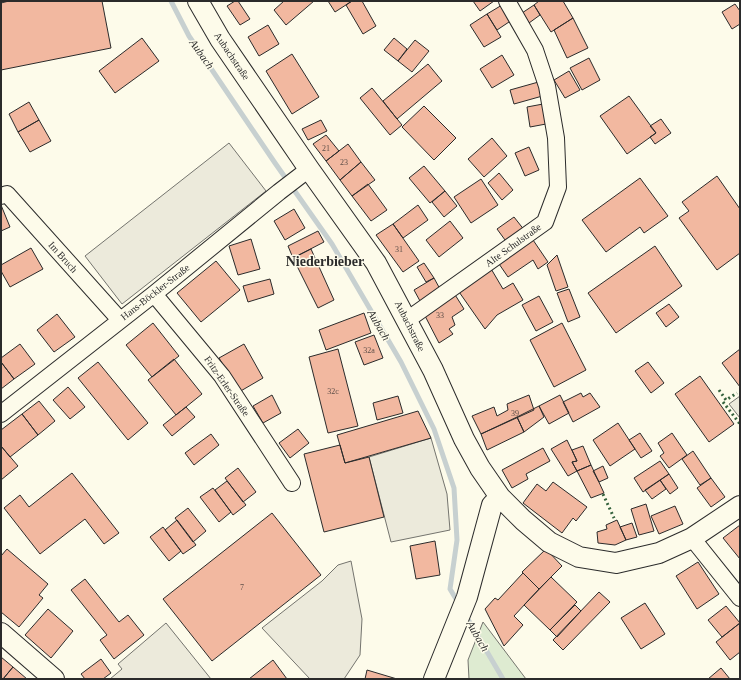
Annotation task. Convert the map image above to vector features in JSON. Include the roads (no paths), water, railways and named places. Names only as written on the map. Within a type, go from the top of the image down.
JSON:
[{"type":"street","name":"Aubachstraße","points":[[198,1],[303,174],[376,263],[408,320],[445,395],[464,439],[480,468],[500,497],[524,520],[549,542],[579,557],[616,563],[659,553],[692,538],[740,506]]},
{"type":"street","name":"Alte Schulstraße","points":[[408,320],[545,222],[558,187],[556,138],[547,86],[535,50],[507,1]]},
{"type":"street","name":"Hans-Böckler-Straße","points":[[1,414],[154,294],[303,174]]},
{"type":"street","name":"Im Bruch","points":[[3,191],[120,320]]},
{"type":"street","name":"Fritz-Erler-Straße","points":[[154,294],[222,376],[292,483]]},
{"type":"street","points":[[434,679],[456,621],[467,597],[492,506],[500,497]]},
{"type":"street","points":[[692,538],[740,598]]},
{"type":"street","points":[[1,633],[54,679]]},
{"type":"waterway","name":"Aubach","points":[[171,1],[189,36],[332,244],[401,362],[434,429],[454,488],[457,540],[450,589],[459,604]]},
{"type":"waterway","name":"Aubach","points":[[466,616],[503,679]]},
{"type":"district","name":"Niederbieber","points":[[325,261]]}]
